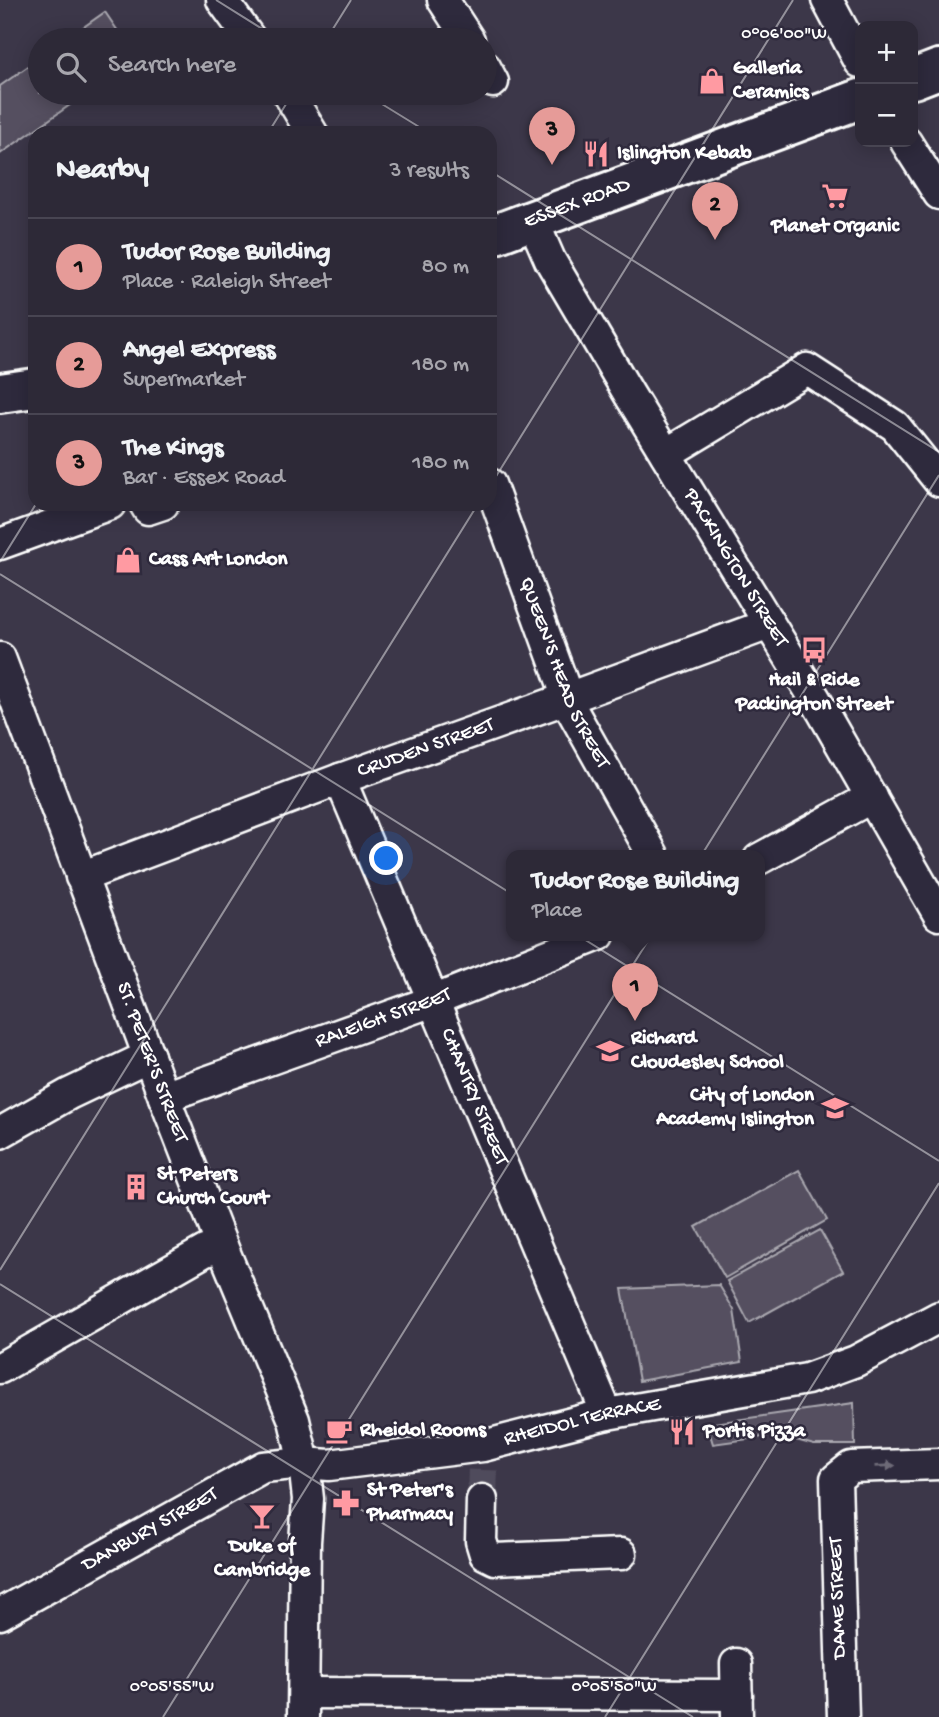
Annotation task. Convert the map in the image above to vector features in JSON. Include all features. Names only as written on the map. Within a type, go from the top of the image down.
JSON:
[{"type":"main road","points":[[918,77],[939,69]]},
{"type":"main road","name":"ESSEX ROAD","points":[[497,234],[855,101]]},
{"type":"main road","points":[[0,393],[28,389]]},
{"type":"street","points":[[222,0],[242,28]]},
{"type":"street","points":[[443,0],[460,28]]},
{"type":"street","points":[[827,0],[855,53]]},
{"type":"street","points":[[295,105],[308,126]]},
{"type":"street","points":[[909,147],[939,194]]},
{"type":"street","name":"PACKINGTON STREET","points":[[533,221],[550,260],[872,797],[939,915]]},
{"type":"street","points":[[666,454],[807,369],[895,426],[939,481]]},
{"type":"street","name":"QUEEN'S HEAD STREET","points":[[497,503],[573,712],[650,850]]},
{"type":"street","points":[[0,544],[91,511]]},
{"type":"street","name":"CRUDEN STREET","points":[[81,877],[340,779],[769,624]]},
{"type":"street","name":"ST. PETER'S STREET","points":[[0,657],[164,1097],[294,1420],[304,1463],[308,1499],[303,1705]]},
{"type":"street","name":"CHANTRY STREET","points":[[340,779],[607,1414]]},
{"type":"street","points":[[765,856],[872,797]]},
{"type":"street","name":"RALEIGH STREET","points":[[164,1097],[433,1001],[584,941]]},
{"type":"street","points":[[0,1133],[69,1094],[149,1056]]},
{"type":"street","points":[[0,1368],[205,1251],[222,1246]]},
{"type":"street","name":"RHEIDOL TERRACE","points":[[304,1463],[329,1465],[483,1455],[607,1414],[807,1378],[856,1361],[939,1317]]},
{"type":"street","name":"DANBURY STREET","points":[[0,1614],[263,1467],[304,1463]]},
{"type":"street","name":"DAME STREET","points":[[843,1717],[836,1479],[851,1466],[939,1464]]},
{"type":"street","points":[[482,1500],[481,1541],[485,1554],[495,1559],[621,1554]]},
{"type":"street","points":[[303,1705],[737,1706],[736,1664]]},
{"type":"shaded area","points":[[105,12],[116,28],[82,28]]},
{"type":"shaded area","points":[[28,66],[28,105],[70,105],[40,126],[28,126],[28,134],[0,154],[0,86]]},
{"type":"shaded area","points":[[799,1170],[827,1220],[725,1278],[696,1227]]},
{"type":"shaded area","points":[[820,1230],[843,1271],[749,1323],[727,1281]]},
{"type":"shaded area","points":[[719,1285],[734,1310],[742,1362],[639,1381],[622,1289]]},
{"type":"shaded area","points":[[854,1403],[855,1445],[814,1445],[778,1435],[713,1444],[707,1424]]},
{"type":"tunnel","points":[[482,1500],[483,1465]]},
{"type":"place","name":"Galleria Ceramics","points":[[712,81]]},
{"type":"place","name":"Islington Kebab","points":[[596,154]]},
{"type":"place","name":"The Kings","points":[[552,165]]},
{"type":"place","name":"Planet Organic","points":[[835,196]]},
{"type":"place","name":"Angel Express","points":[[715,240]]},
{"type":"place","name":"Cass Art London","points":[[128,560]]},
{"type":"place","name":"Hail & Ride Packington Street","points":[[814,650]]},
{"type":"place","name":"Tudor Rose Building","points":[[635,1021]]},
{"type":"place","name":"Richard Cloudesley School","points":[[610,1051]]},
{"type":"place","name":"City of London Academy Islington","points":[[835,1108]]},
{"type":"place","name":"St Peters Church Court","points":[[136,1187]]},
{"type":"place","name":"Rheidol Rooms","points":[[339,1431]]},
{"type":"place","name":"Portis Pizza","points":[[682,1432]]},
{"type":"place","name":"St Peter's Pharmacy","points":[[346,1503]]},
{"type":"place","name":"Duke of Cambridge","points":[[262,1516]]}]
